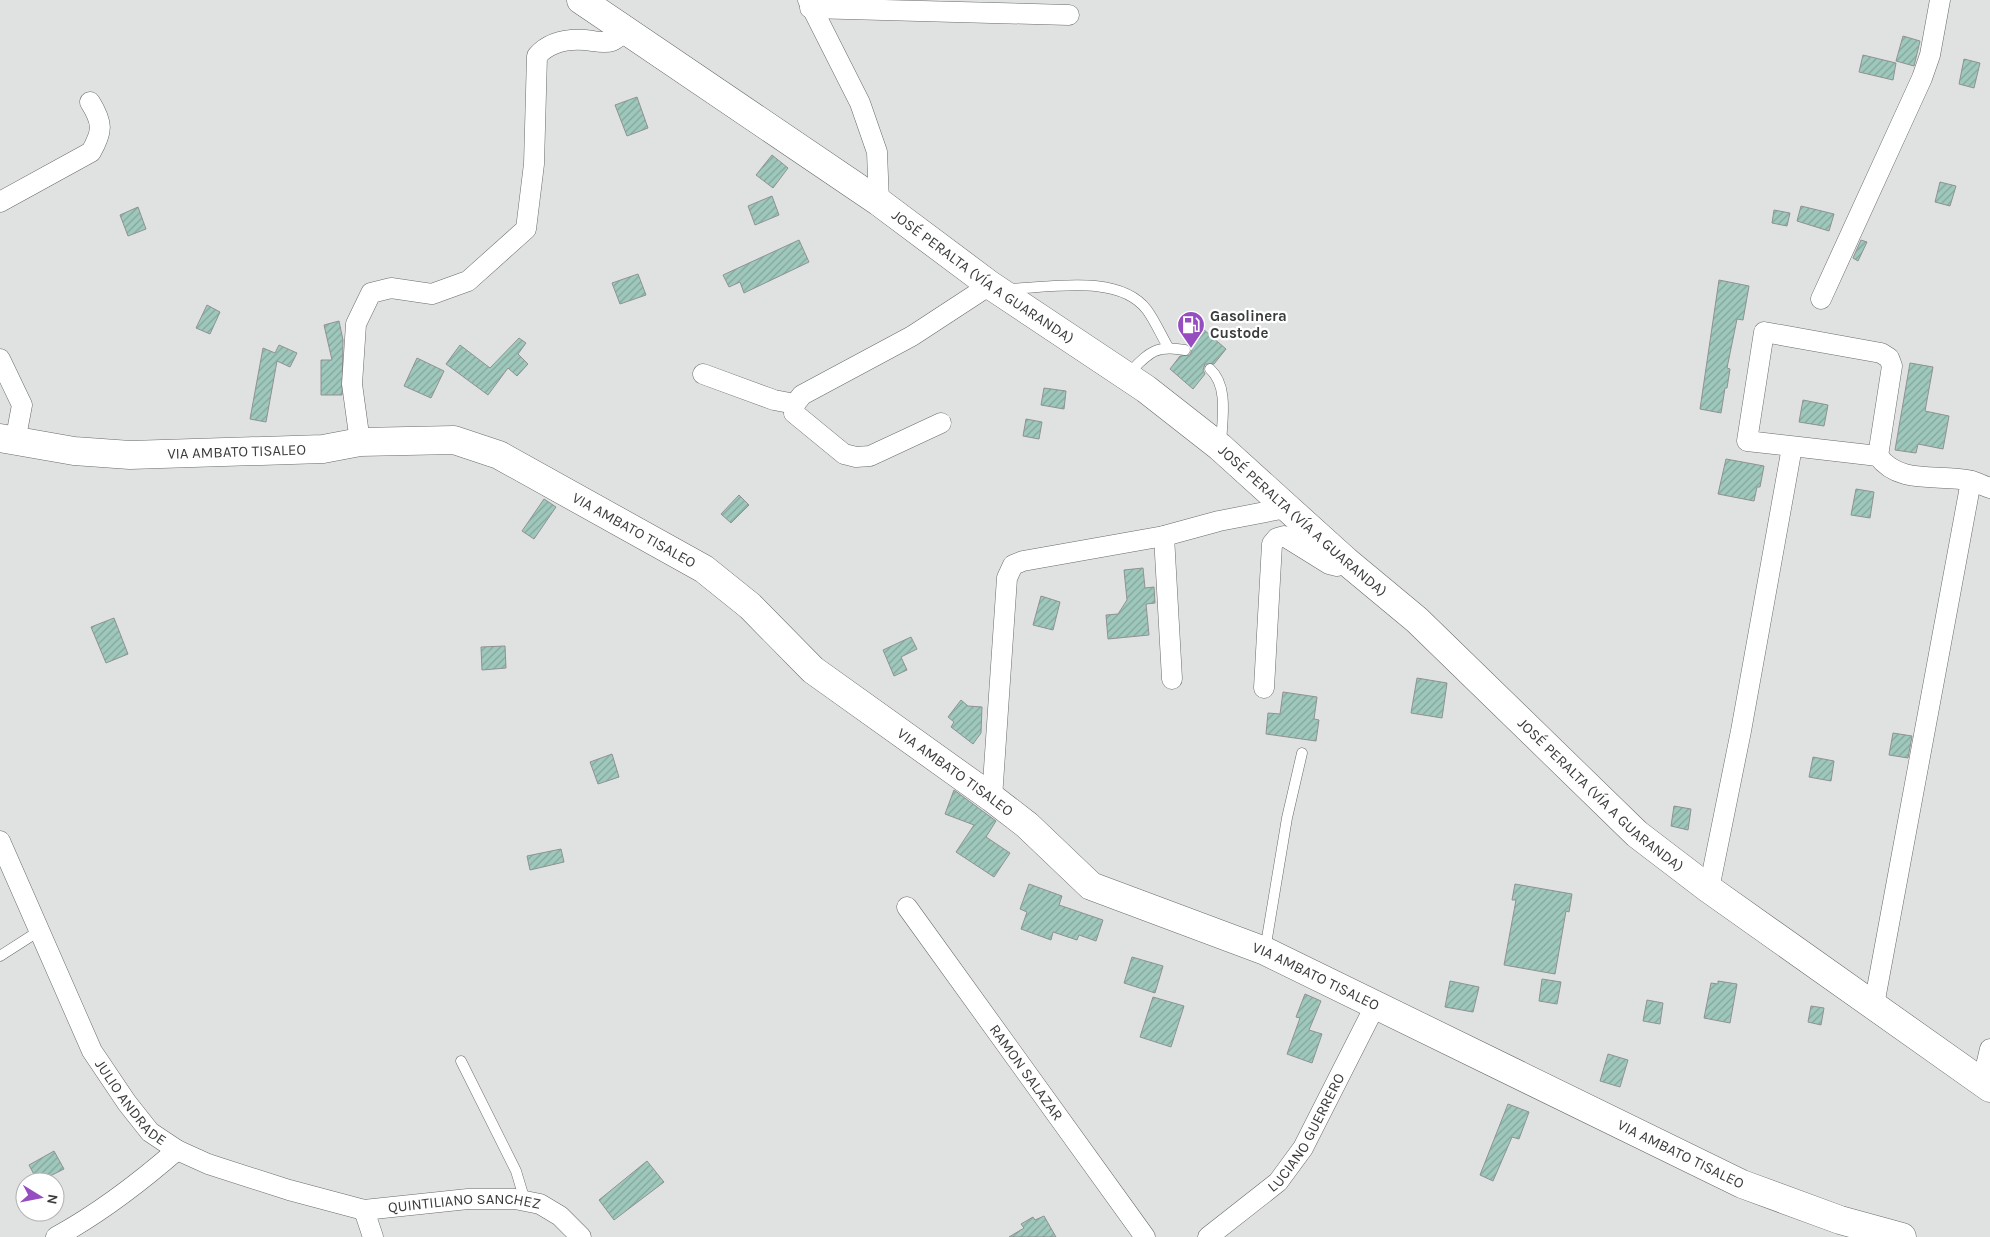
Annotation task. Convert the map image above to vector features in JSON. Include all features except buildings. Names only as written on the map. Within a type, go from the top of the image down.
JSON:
[{"type":"main road","name":"JOSÉ PERALTA (VÍA A GUARANDA)","points":[[581,0],[879,202],[993,287],[1126,376],[1220,447],[1286,508],[1301,518],[1346,561],[1416,620],[1637,834],[1709,888],[1986,1085]]},
{"type":"main road","name":"VIA AMBATO TISALEO","points":[[8,440],[74,450],[130,455],[323,448],[360,442],[454,440],[499,455],[704,569],[750,606],[813,670],[1027,825],[1091,886],[1265,951],[1742,1184],[1837,1228],[1902,1237]]},
{"type":"street","points":[[1821,299],[1922,78],[1930,55],[1940,0]]},
{"type":"street","points":[[879,202],[877,152],[860,103],[809,4],[1069,15]]},
{"type":"street","points":[[360,442],[352,384],[356,324],[371,293],[391,288],[432,294],[468,281],[526,229],[534,164],[537,56],[545,47],[557,42],[577,40],[612,41],[625,31]]},
{"type":"street","points":[[0,202],[91,152],[99,137],[100,118],[90,102]]},
{"type":"street","points":[[941,423],[870,456],[856,457],[844,454],[794,413],[795,404],[802,395],[912,336],[993,287]]},
{"type":"street","points":[[1878,456],[1747,441],[1764,332],[1880,353],[1888,358],[1892,366],[1878,456],[1883,463],[1896,472],[1971,481],[1990,488]]},
{"type":"street","points":[[0,360],[22,405],[8,440]]},
{"type":"street","points":[[703,374],[774,400],[795,404]]},
{"type":"street","points":[[1709,888],[1741,731],[1792,447]]},
{"type":"street","points":[[1874,1005],[1971,481]]},
{"type":"street","points":[[992,798],[1007,578],[1013,565],[1023,561],[1164,536],[1219,521],[1286,508]]},
{"type":"street","points":[[1164,536],[1172,679]]},
{"type":"street","points":[[1264,688],[1272,544],[1277,538],[1284,536],[1329,564],[1337,566],[1346,561]]},
{"type":"street","name":"JULIO ANDRADE","points":[[0,841],[92,1051],[127,1104],[150,1132],[177,1150],[208,1164],[280,1187],[364,1210]]},
{"type":"street","name":"RAMON SALAZAR","points":[[907,907],[1145,1237]]},
{"type":"street","name":"LUCIANO GUERRERO","points":[[1208,1237],[1278,1182],[1303,1148],[1376,1004]]},
{"type":"street","points":[[1986,1085],[1990,1049]]},
{"type":"street","points":[[56,1237],[94,1216],[177,1150]]},
{"type":"street","name":"QUINTILIANO SANCHEZ","points":[[364,1210],[468,1199],[525,1201],[540,1204],[560,1216],[580,1237]]},
{"type":"street","points":[[364,1210],[373,1237]]},
{"type":"lane","points":[[993,287],[1096,286],[1114,288],[1132,296],[1146,309],[1168,347]]},
{"type":"lane","points":[[1126,376],[1151,351],[1168,347],[1185,350]]},
{"type":"lane","points":[[1210,369],[1216,375],[1221,393],[1223,411],[1220,447]]},
{"type":"lane","points":[[1265,951],[1287,818],[1302,753]]},
{"type":"lane","points":[[0,956],[39,931]]},
{"type":"lane","points":[[461,1061],[516,1171],[525,1201]]},
{"type":"place","name":"Gasolinera Custode","points":[[1191,349]]}]
